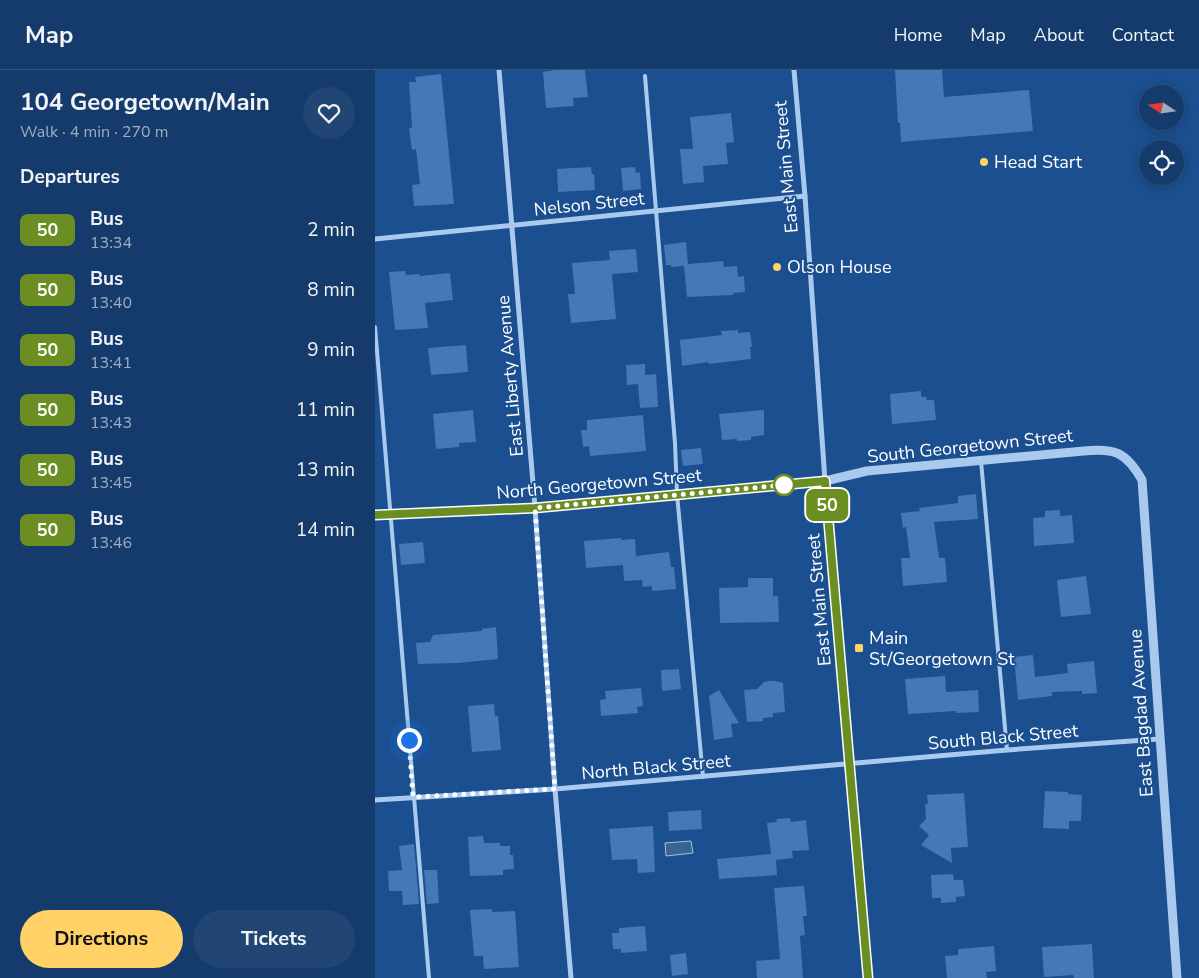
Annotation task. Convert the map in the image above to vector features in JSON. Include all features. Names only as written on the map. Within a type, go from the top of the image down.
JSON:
[{"type":"street","name":"East Liberty Avenue","points":[[499,70],[571,978]]},
{"type":"street","name":"East Main Street","points":[[794,70],[825,481],[868,978]]},
{"type":"street","name":"Nelson Street","points":[[375,238],[805,196]]},
{"type":"street","name":"South Georgetown Street","points":[[825,481],[867,472],[1101,449],[1119,453]]},
{"type":"street","name":"East Bagdad Avenue","points":[[1119,453],[1133,464],[1142,480],[1177,978]]},
{"type":"street","name":"North Georgetown Street","points":[[375,515],[535,508],[825,481]]},
{"type":"street","name":"South Black Street","points":[[849,763],[1159,739]]},
{"type":"street","name":"North Black Street","points":[[375,800],[555,789],[849,763]]},
{"type":"lane","points":[[645,76],[675,442],[677,494],[703,777]]},
{"type":"lane","points":[[375,327],[429,978]]},
{"type":"lane","points":[[981,461],[1007,750]]},
{"type":"water","points":[[691,841],[693,853],[666,856],[665,843]]},
{"type":"building","points":[[585,70],[588,97],[573,98],[574,106],[546,108],[543,72]]},
{"type":"building","points":[[895,70],[942,70],[944,97],[1029,90],[1033,131],[901,142]]},
{"type":"building","points":[[441,74],[454,204],[414,206],[412,185],[420,184],[416,149],[412,150],[409,128],[412,128],[409,82],[416,82],[415,77]]},
{"type":"building","points":[[731,113],[734,142],[726,143],[728,164],[703,166],[704,182],[683,184],[680,149],[693,149],[690,117]]},
{"type":"building","points":[[591,167],[592,174],[594,174],[595,190],[558,192],[557,169]]},
{"type":"building","points":[[635,167],[636,173],[640,172],[641,189],[623,191],[621,168]]},
{"type":"building","points":[[686,242],[688,264],[723,261],[724,267],[737,266],[738,277],[744,276],[745,292],[733,293],[733,295],[687,297],[684,266],[671,267],[671,265],[666,265],[664,245]]},
{"type":"building","points":[[636,249],[638,272],[612,274],[616,319],[571,323],[568,294],[575,294],[572,263],[610,260],[609,251]]},
{"type":"building","points":[[405,271],[406,275],[419,274],[420,276],[450,273],[453,300],[425,303],[428,328],[395,330],[389,272]]},
{"type":"building","points":[[738,330],[738,333],[750,332],[751,359],[682,366],[680,340],[722,335],[721,331]]},
{"type":"building","points":[[466,345],[468,372],[431,375],[428,348]]},
{"type":"building","points":[[645,364],[645,375],[656,374],[658,407],[640,408],[638,384],[627,385],[626,365]]},
{"type":"building","points":[[921,391],[921,397],[926,397],[927,400],[934,400],[936,420],[892,424],[890,394]]},
{"type":"building","points":[[473,410],[476,442],[459,443],[459,447],[436,449],[433,414]]},
{"type":"building","points":[[764,410],[764,435],[751,437],[751,440],[722,440],[719,414]]},
{"type":"building","points":[[643,415],[646,451],[590,456],[589,446],[583,447],[581,430],[587,430],[587,420]]},
{"type":"building","points":[[701,448],[703,464],[683,466],[681,450]]},
{"type":"building","points":[[976,494],[978,519],[934,522],[939,558],[945,558],[947,582],[903,586],[901,558],[910,558],[906,527],[903,528],[901,513],[920,511],[919,508],[958,503],[958,496]]},
{"type":"building","points":[[1060,510],[1060,516],[1072,515],[1074,543],[1034,546],[1033,518],[1045,517],[1045,511]]},
{"type":"building","points":[[621,538],[621,540],[635,539],[636,556],[669,552],[671,567],[674,567],[676,589],[652,591],[652,586],[643,587],[642,580],[624,581],[623,565],[586,568],[584,541]]},
{"type":"building","points":[[423,542],[425,563],[401,565],[399,544]]},
{"type":"building","points":[[1086,576],[1091,614],[1061,617],[1057,580]]},
{"type":"building","points":[[748,578],[773,578],[773,596],[778,596],[779,622],[720,623],[719,588],[748,587]]},
{"type":"building","points":[[496,627],[498,659],[418,664],[416,643],[430,642],[433,635],[482,631],[482,629]]},
{"type":"building","points":[[1033,655],[1035,677],[1068,673],[1067,664],[1094,661],[1097,693],[1082,694],[1082,691],[1052,692],[1052,696],[1018,700],[1014,657]]},
{"type":"building","points":[[679,669],[681,689],[662,691],[661,670]]},
{"type":"building","points":[[945,676],[946,692],[978,690],[979,712],[956,713],[956,711],[908,714],[905,679]]},
{"type":"building","points":[[764,682],[783,683],[785,712],[773,713],[773,717],[763,718],[763,721],[747,722],[744,690],[757,689]]},
{"type":"building","points":[[641,688],[643,706],[637,707],[638,713],[601,716],[600,700],[606,699],[605,691]]},
{"type":"building","points":[[719,690],[739,723],[731,724],[733,737],[714,740],[709,696]]},
{"type":"building","points":[[494,704],[495,716],[498,716],[501,750],[472,752],[468,706]]},
{"type":"building","points":[[1045,791],[1082,795],[1081,821],[1069,821],[1069,829],[1043,828]]},
{"type":"building","points":[[964,793],[968,847],[951,848],[952,863],[921,845],[929,835],[919,826],[926,819],[925,804],[928,804],[927,795]]},
{"type":"building","points":[[701,810],[702,829],[669,831],[668,812]]},
{"type":"building","points":[[790,818],[791,822],[806,820],[809,850],[792,851],[793,858],[776,860],[777,875],[719,879],[717,859],[771,854],[767,823],[777,822],[776,819]]},
{"type":"building","points":[[653,826],[655,872],[638,873],[637,859],[612,860],[609,829]]},
{"type":"building","points":[[483,836],[484,843],[500,843],[500,846],[510,846],[510,855],[513,855],[514,869],[503,870],[503,875],[470,876],[468,837]]},
{"type":"building","points":[[414,844],[419,904],[403,905],[402,891],[389,891],[388,871],[402,870],[399,846]]},
{"type":"building","points":[[424,870],[437,870],[439,903],[427,904]]},
{"type":"building","points":[[953,874],[954,880],[963,880],[965,896],[956,897],[956,902],[941,903],[941,898],[932,898],[931,875]]},
{"type":"building","points":[[804,886],[807,916],[803,916],[805,935],[800,936],[803,978],[757,978],[756,961],[780,959],[774,888]]},
{"type":"building","points":[[492,909],[492,912],[515,911],[519,967],[484,969],[483,956],[474,956],[470,910]]},
{"type":"building","points":[[645,926],[647,951],[621,953],[621,949],[613,949],[612,933],[619,933],[619,928]]},
{"type":"building","points":[[1092,944],[1094,978],[1074,978],[1073,975],[1044,977],[1042,947]]},
{"type":"building","points":[[994,946],[996,971],[986,972],[987,978],[947,978],[945,956],[958,955],[958,949]]},
{"type":"building","points":[[686,953],[688,974],[672,976],[670,955]]},
{"type":"bus line","name":"50","points":[[375,515],[535,508],[825,481],[868,978]]},
{"type":"place","name":"Head Start","points":[[984,162]]},
{"type":"place","name":"Olson House","points":[[777,267]]},
{"type":"place","name":"Main St/Georgetown St","points":[[859,648]]},
{"type":"route","points":[[409,740],[413,797],[555,789],[535,508],[784,485]]}]
